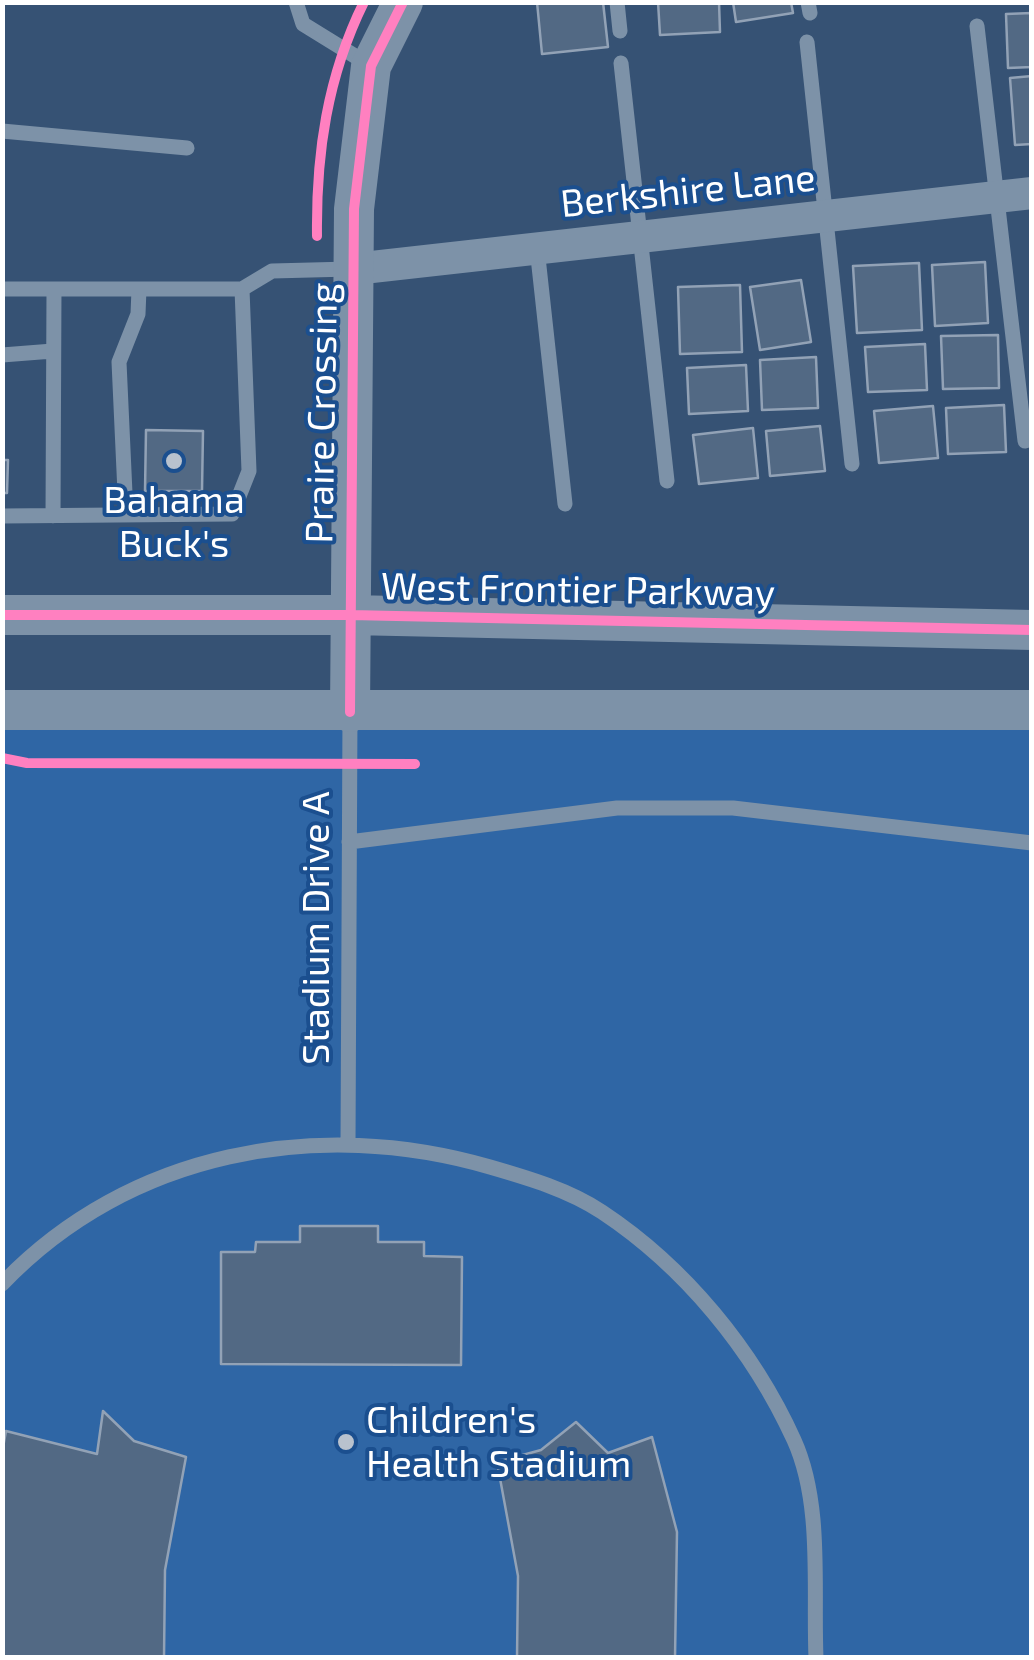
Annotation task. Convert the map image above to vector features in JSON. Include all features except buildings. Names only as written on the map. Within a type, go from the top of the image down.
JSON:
[{"type":"street","name":"Praire Crossing","points":[[350,712],[354,269],[359,144],[370,66],[403,2]]},
{"type":"street","name":"Berkshire Lane","points":[[354,269],[1032,193]]},
{"type":"street","name":"West Frontier Parkway","points":[[2,615],[351,614],[1032,630]]},
{"type":"street","points":[[2,710],[1032,710]]},
{"type":"lane","points":[[296,2],[304,24],[370,66]]},
{"type":"lane","points":[[617,2],[620,31]]},
{"type":"lane","points":[[977,26],[1025,441]]},
{"type":"lane","points":[[808,42],[852,464]]},
{"type":"lane","points":[[621,62],[667,481]]},
{"type":"lane","points":[[2,131],[187,148]]},
{"type":"lane","points":[[538,248],[565,504]]},
{"type":"lane","points":[[2,290],[242,289],[272,271],[354,269]]},
{"type":"lane","points":[[52,516],[54,289]]},
{"type":"lane","points":[[126,515],[119,362],[138,314],[139,289]]},
{"type":"lane","points":[[2,516],[232,514],[249,471],[242,289]]},
{"type":"lane","points":[[2,355],[53,351]]},
{"type":"lane","name":"Stadium Drive A","points":[[348,1144],[350,712]]},
{"type":"lane","points":[[349,842],[617,808],[734,808],[1032,842]]},
{"type":"lane","points":[[2,1284],[62,1230],[143,1183],[223,1156],[348,1144],[441,1153],[560,1190],[600,1210],[669,1265],[734,1337],[796,1444],[810,1510],[816,1658]]},
{"type":"shaded area","points":[[2,713],[1031,715],[1031,1657],[3,1657]]},
{"type":"cycle path","points":[[317,236],[326,116],[341,59],[364,2]]},
{"type":"cycle path","points":[[350,712],[354,209],[371,66],[403,2]]},
{"type":"cycle path","points":[[2,615],[351,615],[1032,630]]},
{"type":"cycle path","points":[[2,758],[27,763],[415,764]]},
{"type":"place","name":"Bahama Buck's","points":[[174,461]]},
{"type":"place","name":"Children's Health Stadium","points":[[346,1442]]}]
